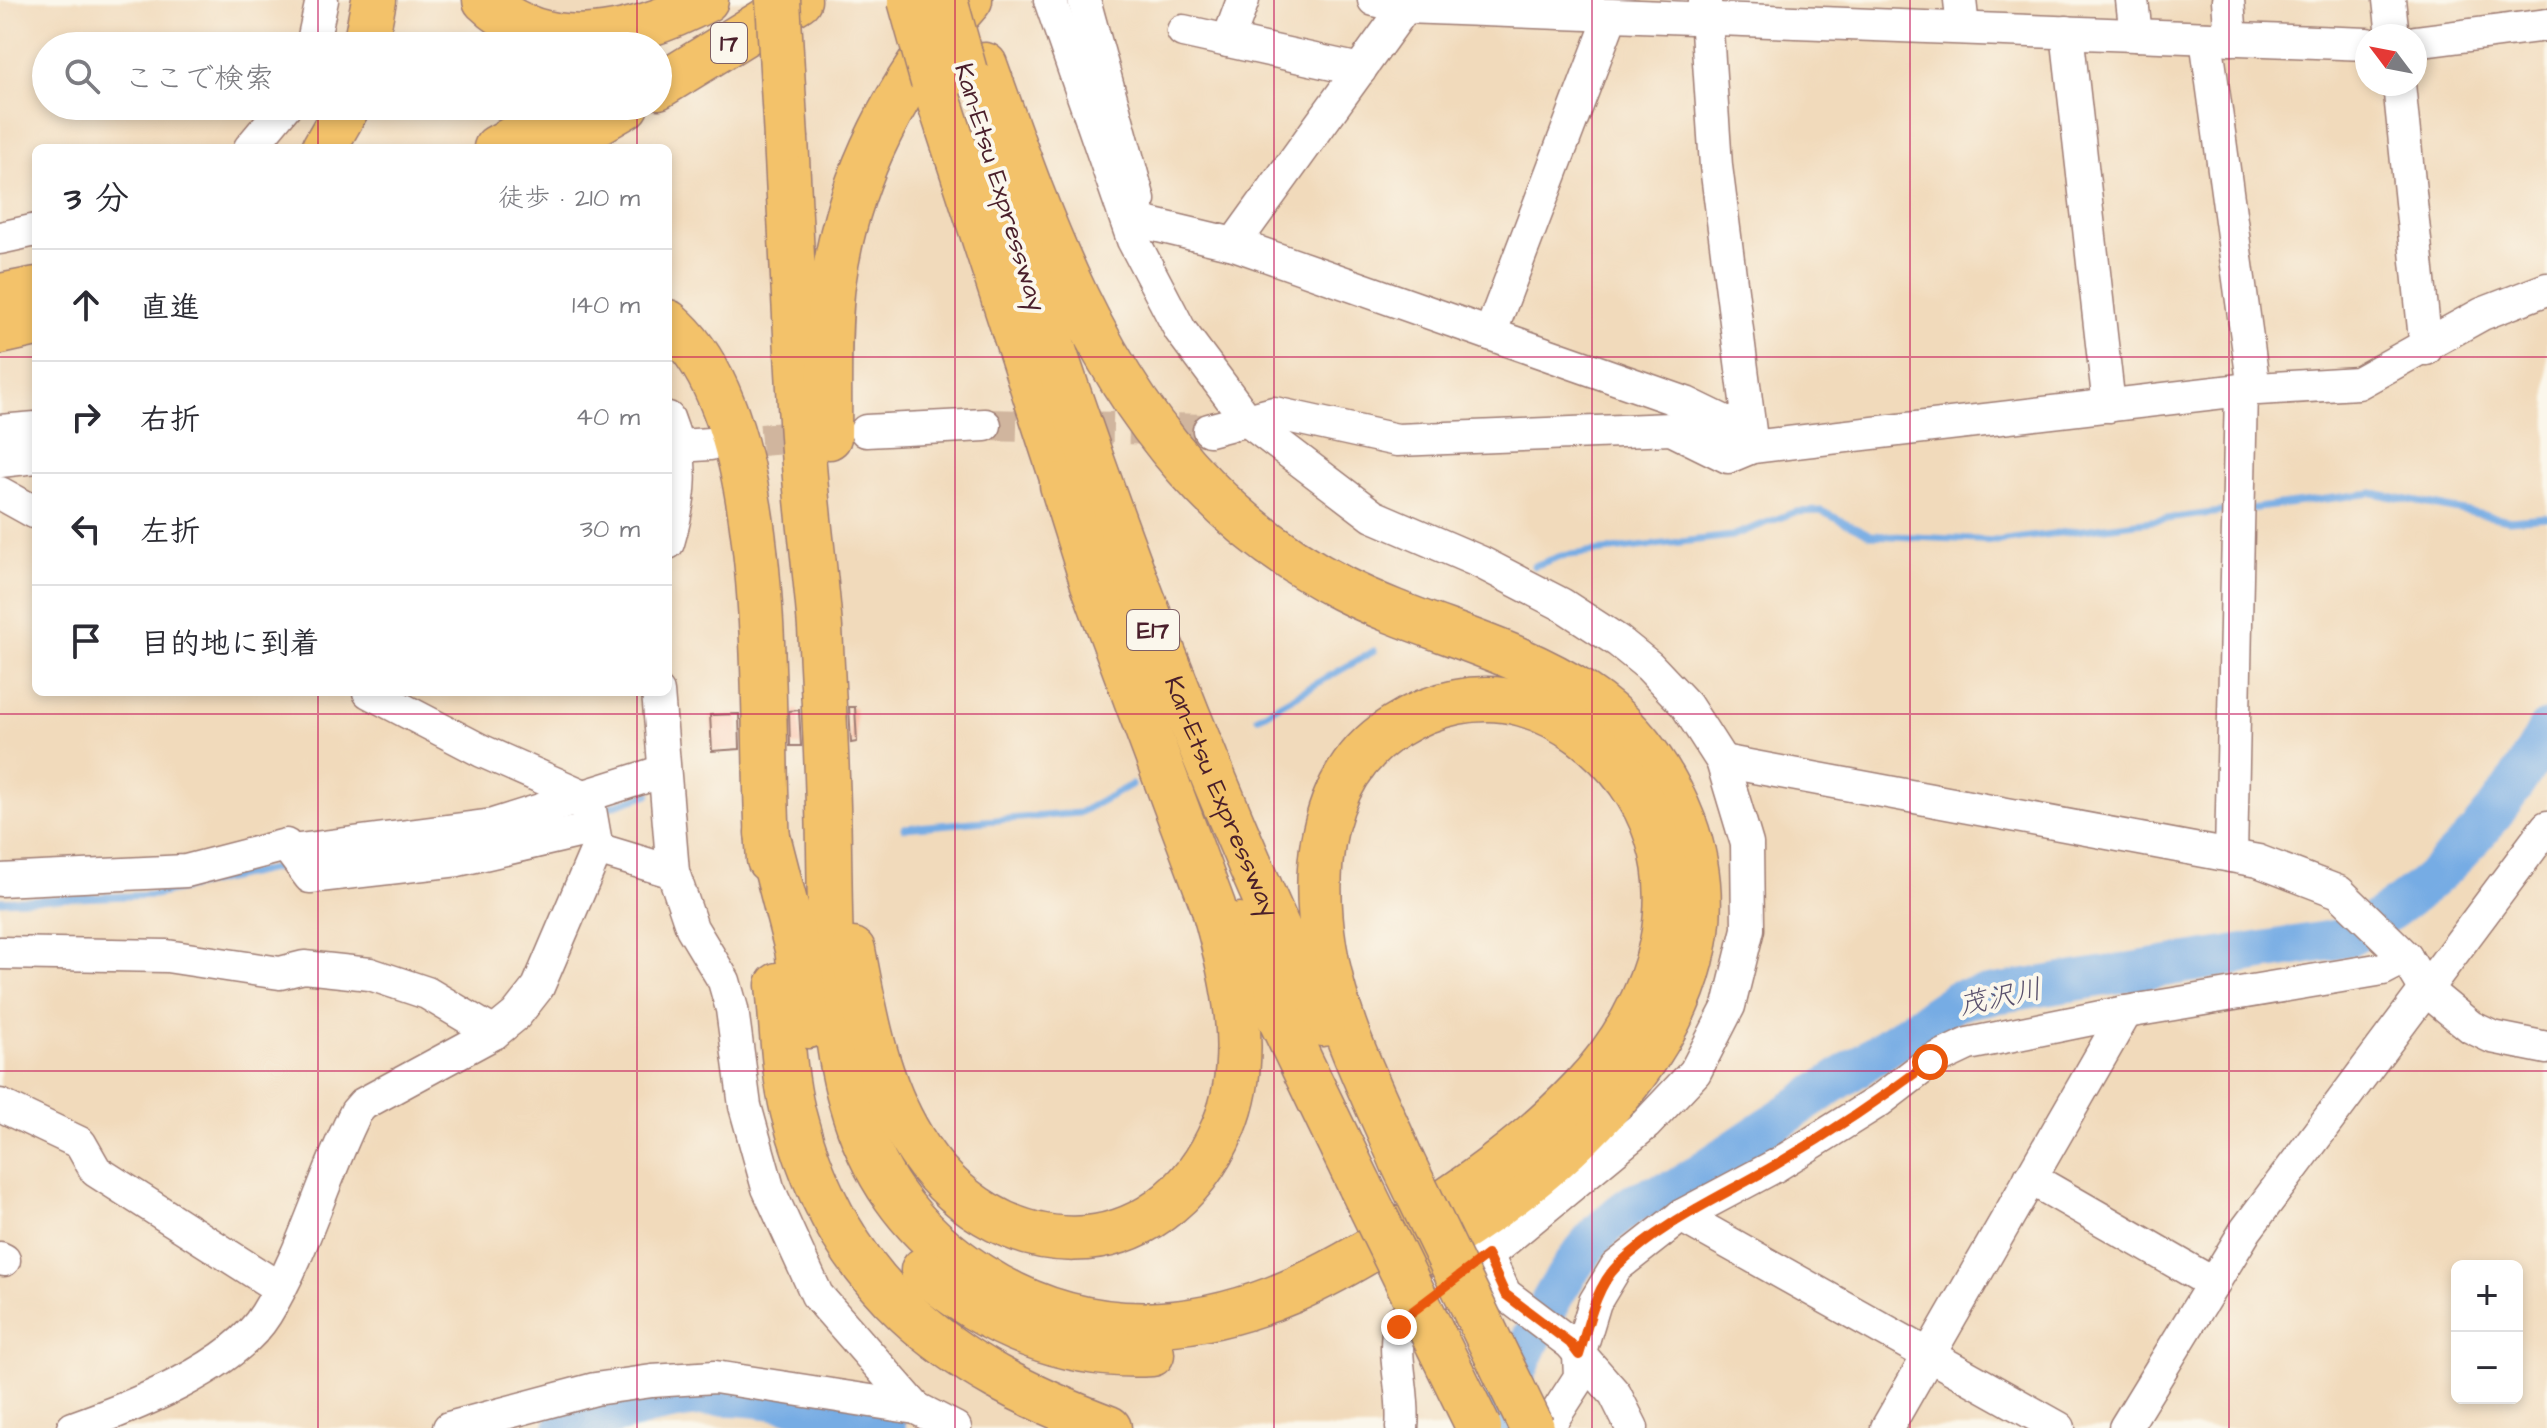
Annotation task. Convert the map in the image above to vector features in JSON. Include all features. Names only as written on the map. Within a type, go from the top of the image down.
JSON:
[{"type":"highway","points":[[368,32],[374,0]]},
{"type":"highway","points":[[485,0],[520,24],[542,32]]},
{"type":"highway","points":[[614,32],[643,27],[706,0]]},
{"type":"highway","name":"17","points":[[672,45],[746,0]]},
{"type":"highway","points":[[754,0],[774,139],[819,622],[829,830],[831,986],[844,1086],[867,1147],[907,1213],[937,1244],[970,1270],[1009,1294],[1046,1310],[1086,1320],[1129,1325],[1172,1323],[1262,1304],[1342,1269],[1455,1196],[1547,1124],[1615,1051],[1639,1012],[1655,976],[1668,899],[1664,861],[1654,825],[1618,767],[1594,742],[1565,723],[1527,705],[1493,699],[1461,700],[1422,712],[1388,730],[1362,755],[1340,786],[1328,817],[1321,853],[1320,893],[1329,975],[1385,1172],[1532,1428]]},
{"type":"highway","points":[[758,616],[774,542],[780,476],[774,139],[778,0]]},
{"type":"highway","name":"17","points":[[672,78],[799,0]]},
{"type":"highway","name":"Kan-Etsu Expressway","points":[[910,0],[961,73],[1055,360],[1160,648],[1385,1172],[1479,1428]]},
{"type":"highway","name":"Kan-Etsu Expressway","points":[[945,0],[1062,485],[1205,844],[1282,1023],[1385,1172],[1521,1428]]},
{"type":"highway","points":[[767,833],[797,949],[818,1094],[833,1141],[880,1227],[909,1258],[961,1300],[1004,1326],[1087,1352],[1184,1352],[1229,1344],[1272,1331],[1353,1293],[1470,1223],[1568,1147],[1633,1077],[1671,1015],[1692,960],[1698,919],[1689,837],[1673,794],[1652,759],[1622,723],[1566,683],[1531,664],[1343,589],[1292,559],[1247,525],[1203,485],[1135,399],[1090,325],[961,73],[961,0]]},
{"type":"highway","points":[[819,622],[829,468],[833,285],[844,224],[882,128],[911,76],[942,31],[970,0]]},
{"type":"highway","points":[[326,144],[340,120]]},
{"type":"highway","points":[[503,144],[545,120]]},
{"type":"highway","points":[[561,144],[602,120]]},
{"type":"highway","points":[[0,296],[32,290]]},
{"type":"highway","points":[[0,332],[32,325]]},
{"type":"highway","points":[[672,326],[697,354],[716,387],[732,426],[751,511],[778,990],[792,1109],[807,1160],[827,1208],[852,1250],[882,1288],[957,1354],[1005,1384],[1109,1428]]},
{"type":"highway","points":[[0,360],[32,354]]},
{"type":"highway","points":[[829,830],[875,1052],[893,1103],[912,1140],[939,1175],[970,1203],[1007,1226],[1044,1238],[1085,1241],[1122,1231],[1156,1213],[1182,1190],[1206,1160],[1225,1124],[1234,1085],[1236,1002],[1213,906],[1093,584],[1062,485]]},
{"type":"street","points":[[315,32],[322,0]]},
{"type":"street","points":[[1050,0],[1180,330],[1248,421],[1373,516],[1480,562],[1561,604],[1618,641],[1649,666],[1686,705],[1722,761],[1747,844],[1748,929],[1729,1006],[1695,1072],[1646,1124],[1487,1255],[1400,1321],[1396,1354],[1402,1390],[1402,1428]]},
{"type":"street","points":[[1084,0],[1139,231]]},
{"type":"street","points":[[1228,41],[1243,0]]},
{"type":"street","points":[[1374,0],[1611,16],[1706,11],[1961,14],[2067,32],[2355,44]]},
{"type":"street","points":[[2132,0],[2136,35]]},
{"type":"street","points":[[2228,0],[2218,38],[2248,390],[2231,856]]},
{"type":"street","points":[[2389,0],[2392,24]]},
{"type":"street","points":[[1234,244],[1406,3]]},
{"type":"street","points":[[1706,11],[1716,166],[1751,441]]},
{"type":"street","points":[[1490,334],[1611,16]]},
{"type":"street","points":[[2427,40],[2547,25]]},
{"type":"street","points":[[1183,31],[1360,70]]},
{"type":"street","points":[[2067,32],[2109,406]]},
{"type":"street","points":[[2400,96],[2426,349]]},
{"type":"street","points":[[253,144],[273,120]]},
{"type":"street","points":[[0,238],[32,231]]},
{"type":"street","points":[[1139,231],[1234,244],[1686,403],[1751,441]]},
{"type":"street","points":[[1209,430],[1274,413],[1397,440],[1671,429],[1728,457],[1751,441],[2248,390],[2358,383],[2426,349],[2482,314],[2547,289]]},
{"type":"street","points":[[866,431],[985,425]]},
{"type":"street","points":[[0,431],[32,428]]},
{"type":"street","points":[[672,525],[682,479],[686,436]]},
{"type":"street","points":[[0,461],[32,457]]},
{"type":"street","points":[[0,493],[32,511]]},
{"type":"street","points":[[377,696],[482,751],[673,872]]},
{"type":"street","points":[[658,696],[673,872],[692,928],[724,981],[753,1142],[779,1220],[817,1295],[916,1408]]},
{"type":"street","points":[[1722,761],[2258,861],[2339,892],[2399,950],[2426,990],[2451,1014],[2481,1032],[2547,1048]]},
{"type":"street","points":[[0,880],[186,871],[286,845],[310,877],[458,860],[591,820],[664,771]]},
{"type":"street","points":[[291,851],[493,825],[591,820]]},
{"type":"street","points":[[73,1428],[149,1398],[248,1337],[265,1315],[279,1288],[356,1112],[363,1104],[494,1033],[516,1015],[538,987],[591,820]]},
{"type":"street","points":[[2125,1428],[2246,1230],[2547,827]]},
{"type":"street","points":[[1547,1428],[1580,1377],[1575,1349],[1595,1302],[1616,1267],[1681,1216],[1777,1165],[1879,1101],[1930,1062],[1968,1044],[2126,1012],[2383,969],[2399,950]]},
{"type":"street","points":[[0,953],[167,956],[280,973],[304,967],[370,974],[427,993],[494,1033]]},
{"type":"street","points":[[1887,1428],[2126,1012]]},
{"type":"street","points":[[0,1105],[80,1143],[96,1171],[279,1288]]},
{"type":"street","points":[[2030,1178],[2214,1284]]},
{"type":"street","points":[[1681,1216],[2059,1428]]},
{"type":"street","points":[[1487,1255],[1505,1294],[1575,1349],[1615,1394],[1632,1428]]},
{"type":"street","points":[[449,1428],[595,1389],[715,1377],[916,1408],[955,1428]]},
{"type":"building","points":[[849,707],[855,707],[857,742],[851,743]]},
{"type":"building","points":[[799,710],[801,746],[790,746],[789,711]]},
{"type":"building","points":[[739,714],[740,749],[712,751],[710,715]]},
{"type":"waterway","points":[[2249,509],[2373,493],[2509,520],[2547,517]]},
{"type":"waterway","points":[[1534,566],[1561,556],[1732,536],[1795,512],[1821,511],[1871,535],[1998,541],[2228,511]]},
{"type":"waterway","points":[[1258,717],[1374,651]]},
{"type":"waterway","name":"茂沢川","points":[[1492,1428],[1532,1338],[1564,1278],[1583,1251],[1630,1206],[1676,1189],[1957,1000],[2345,938],[2408,898],[2462,850],[2508,793],[2547,730]]},
{"type":"waterway","points":[[904,828],[1079,813],[1131,785]]},
{"type":"waterway","points":[[597,811],[649,794]]},
{"type":"waterway","points":[[0,901],[154,895],[290,865]]},
{"type":"waterway","name":"茂沢川","points":[[564,1428],[636,1409],[710,1396],[753,1397],[799,1404],[886,1428]]},
{"type":"tunnel","points":[[985,425],[1209,430]]},
{"type":"tunnel","points":[[713,444],[822,435]]},
{"type":"route","points":[[1399,1327],[1400,1321],[1487,1255],[1505,1294],[1570,1343],[1579,1355],[1595,1302],[1616,1267],[1681,1216],[1777,1165],[1879,1101],[1930,1062]]}]
